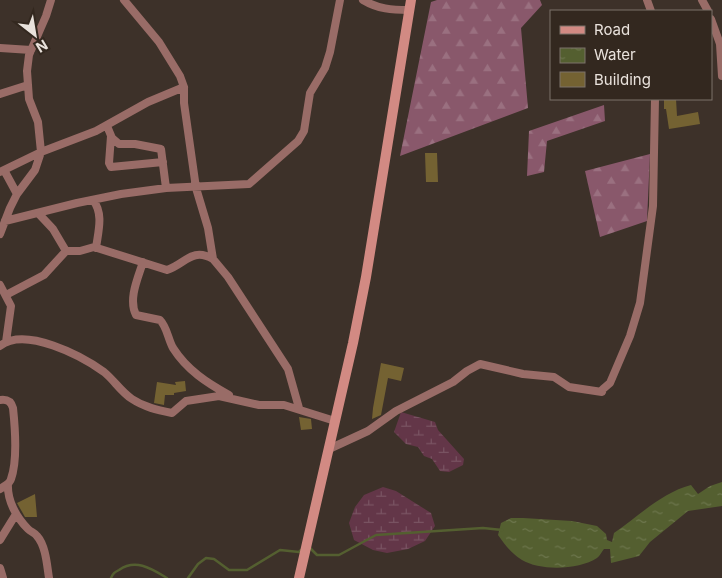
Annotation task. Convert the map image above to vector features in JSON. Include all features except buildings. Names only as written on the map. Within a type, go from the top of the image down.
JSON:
[{"type":"street","points":[[0,234],[17,194],[35,170],[41,152],[38,122],[31,107],[27,64],[51,0]]},
{"type":"street","points":[[124,0],[162,46],[170,58],[184,88],[184,104],[196,188],[208,228],[213,260]]},
{"type":"street","points":[[5,221],[93,200],[166,188],[249,184],[298,141],[304,131],[310,93],[325,68],[340,0]]},
{"type":"street","points":[[299,578],[366,277],[410,5],[387,10],[363,0]]},
{"type":"street","points":[[712,22],[720,44],[722,76]]},
{"type":"street","points":[[0,48],[31,50]]},
{"type":"street","points":[[0,94],[28,85]]},
{"type":"street","points":[[17,194],[2,171],[41,152],[107,126],[148,102],[184,88]]},
{"type":"street","points":[[329,449],[368,431],[396,412],[453,382],[467,370],[480,364],[523,374],[554,376],[568,387],[602,392],[610,383],[630,336],[640,303],[653,206],[655,100]]},
{"type":"street","points":[[107,126],[111,136],[119,144],[135,144],[162,150],[166,188]]},
{"type":"street","points":[[111,136],[109,163],[111,167],[163,162]]},
{"type":"street","points":[[93,200],[99,209],[100,216],[96,248]]},
{"type":"street","points":[[38,213],[53,229],[66,251]]},
{"type":"street","points":[[6,296],[44,275],[66,251],[96,248],[167,270],[174,268],[189,257],[202,255],[213,260],[228,277],[288,369],[299,408]]},
{"type":"street","points":[[144,262],[135,291],[133,306],[136,315],[160,320],[177,354],[193,372],[236,398]]},
{"type":"street","points":[[0,284],[11,306],[3,344],[30,339],[72,353],[103,372],[130,398],[154,410],[172,413],[186,401],[211,396],[236,398],[259,405],[284,405],[335,420]]},
{"type":"street","points":[[0,400],[12,403],[13,408],[14,460],[7,494],[16,514],[38,536],[42,544],[49,578]]},
{"type":"street","points":[[0,489],[8,484]]},
{"type":"street","points":[[0,540],[8,524],[16,514]]},
{"type":"street","points":[[0,568],[4,578]]},
{"type":"green space","points":[[437,0],[540,0],[542,5],[521,28],[528,108],[400,156],[431,2]]},
{"type":"green space","points":[[604,105],[605,121],[547,141],[544,172],[527,176],[529,131]]},
{"type":"green space","points":[[650,154],[647,221],[600,237],[585,171]]},
{"type":"green space","points":[[401,412],[435,422],[438,430],[464,459],[463,465],[449,472],[440,471],[432,459],[424,456],[418,447],[406,444],[394,432]]},
{"type":"green space","points":[[383,487],[396,491],[431,513],[435,526],[425,541],[408,549],[387,553],[373,550],[354,540],[349,523],[355,507],[364,495]]},
{"type":"water","points":[[722,482],[722,506],[688,511],[650,542],[639,556],[611,563],[610,549],[604,549],[597,558],[580,565],[560,568],[530,564],[508,549],[498,535],[501,523],[511,518],[572,521],[597,526],[606,534],[607,540],[612,542],[614,533],[670,493],[691,485],[698,494],[710,486]]},
{"type":"waterway","points":[[309,547],[317,555],[339,555],[376,535],[483,528],[502,530]]},
{"type":"waterway","points":[[188,578],[198,564],[206,558],[214,559],[229,570],[247,570],[280,550],[299,552],[301,550]]},
{"type":"waterway","points":[[111,578],[114,573],[132,565],[150,568],[167,578]]}]
